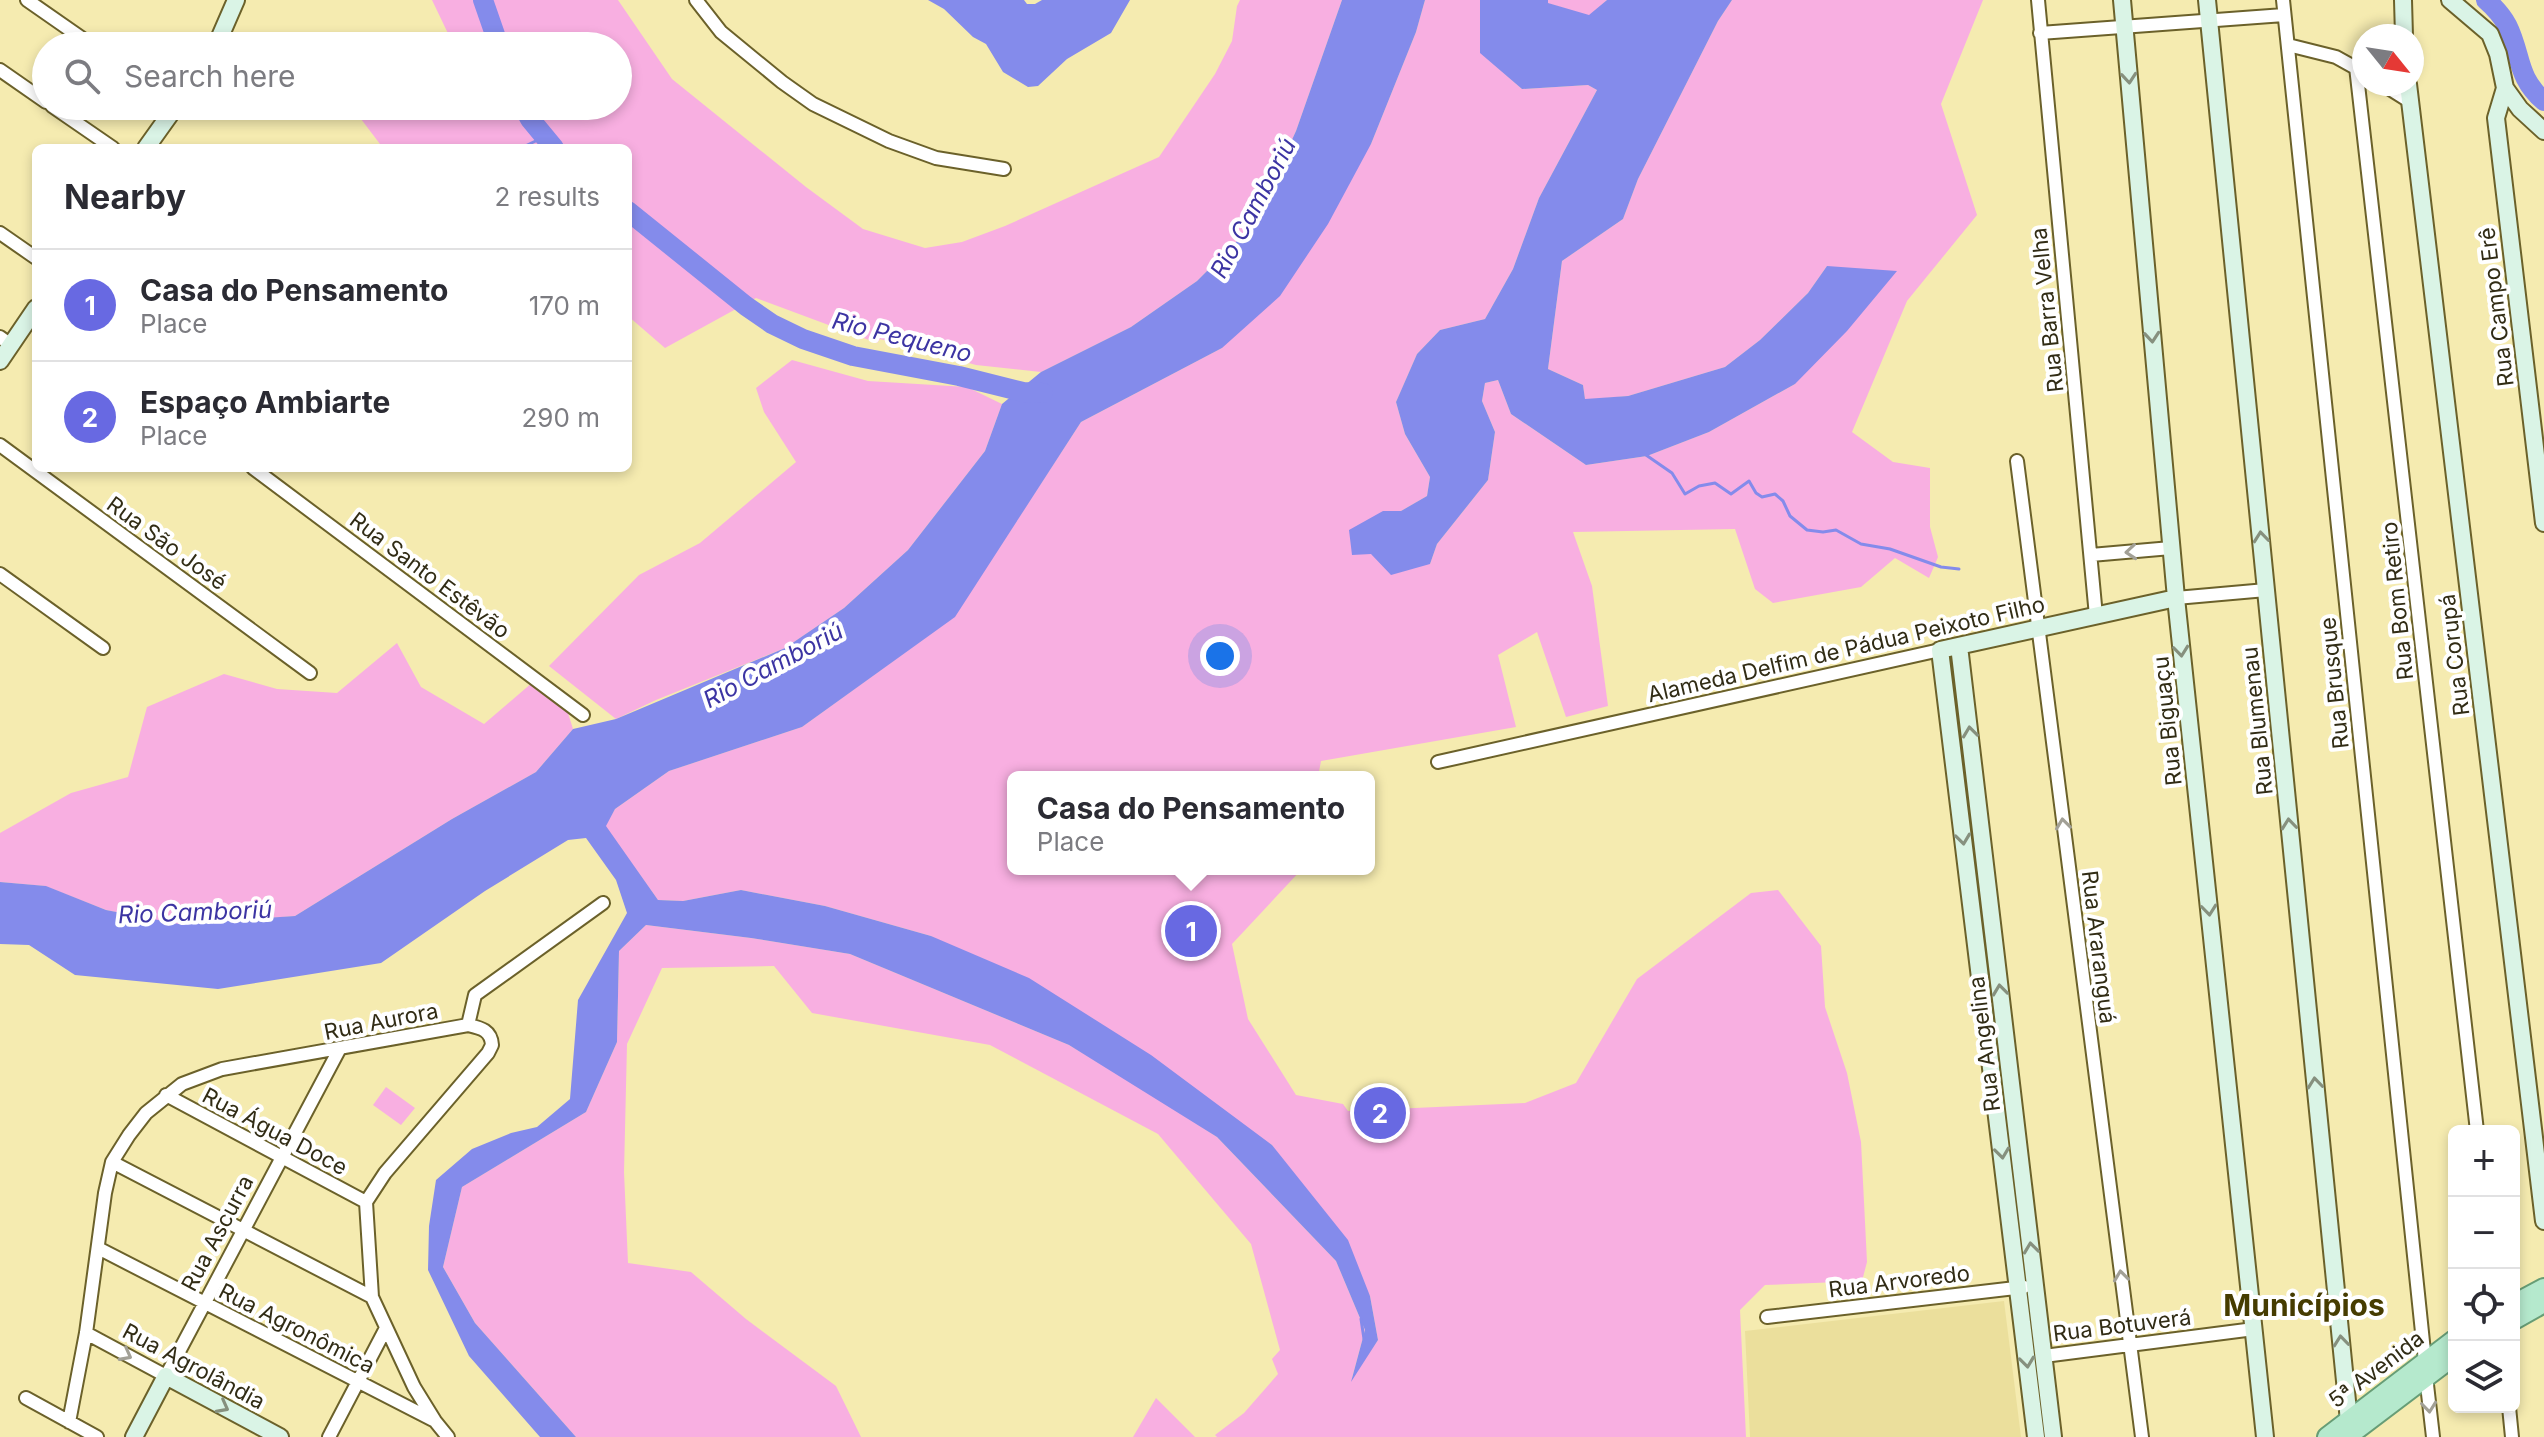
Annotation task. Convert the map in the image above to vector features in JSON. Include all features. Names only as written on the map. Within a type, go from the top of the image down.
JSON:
[{"type":"main road","points":[[2520,1301],[2544,1288]]},
{"type":"main road","points":[[2520,1317],[2544,1303]]},
{"type":"main road","name":"5ª Avenida","points":[[2327,1437],[2349,1432],[2425,1369],[2453,1341]]},
{"type":"main road","name":"5ª Avenida","points":[[2425,1369],[2448,1359]]},
{"type":"street","points":[[27,0],[73,32]]},
{"type":"street","points":[[222,32],[236,0]]},
{"type":"street","points":[[696,0],[721,32],[813,104],[889,141],[936,158],[1004,169]]},
{"type":"street","name":"Rua Barra Velha","points":[[2038,0],[2096,616]]},
{"type":"street","name":"Rua Biguaçu","points":[[2122,0],[2171,548],[2265,1437]]},
{"type":"street","name":"Rua Blumenau","points":[[2207,0],[2349,1432]]},
{"type":"street","name":"Rua Brusque","points":[[2283,0],[2433,1437]]},
{"type":"street","points":[[2403,0],[2404,24]]},
{"type":"street","points":[[2450,0],[2480,25],[2495,43],[2505,88],[2520,109],[2544,131]]},
{"type":"street","points":[[2040,33],[2284,15]]},
{"type":"street","points":[[2288,45],[2328,54],[2352,66]]},
{"type":"street","points":[[0,70],[32,92]]},
{"type":"street","name":"Rua Campo Erê","points":[[2505,88],[2496,118],[2544,523]]},
{"type":"street","name":"Rua Bom Retiro","points":[[2363,96],[2476,1125]]},
{"type":"street","name":"Rua Corupá","points":[[2408,96],[2544,1221]]},
{"type":"street","points":[[72,120],[107,144]]},
{"type":"street","points":[[149,144],[166,120]]},
{"type":"street","points":[[0,233],[32,255]]},
{"type":"street","points":[[0,361],[5,341],[32,312]]},
{"type":"street","name":"Rua São José","points":[[0,445],[32,469]]},
{"type":"street","name":"Rua Araranguá","points":[[2017,461],[2142,1437]]},
{"type":"street","name":"Rua São José","points":[[37,472],[310,673]]},
{"type":"street","name":"Rua Santo Estêvão","points":[[258,472],[583,715]]},
{"type":"street","points":[[2091,555],[2171,548]]},
{"type":"street","points":[[0,574],[103,648]]},
{"type":"street","name":"Alameda Delfim de Pádua Peixoto Filho","points":[[1438,762],[2176,598],[2266,590]]},
{"type":"street","name":"Rua Angelina","points":[[1959,646],[2016,1120],[2036,1437]]},
{"type":"street","name":"Rua Angelina","points":[[1940,650],[1998,1122],[2027,1286],[2044,1356],[2053,1437]]},
{"type":"street","points":[[468,1025],[475,995],[603,903]]},
{"type":"street","name":"Rua Aurora","points":[[69,1422],[112,1162],[137,1124],[166,1095],[182,1084],[222,1069],[468,1025],[483,1029],[492,1045],[488,1053],[385,1173],[366,1202]]},
{"type":"street","name":"Rua Ascurra","points":[[134,1437],[339,1050]]},
{"type":"street","name":"Rua Água Doce","points":[[166,1095],[366,1202]]},
{"type":"street","points":[[1998,1122],[2016,1120]]},
{"type":"street","points":[[112,1162],[372,1297]]},
{"type":"street","points":[[366,1202],[372,1297],[414,1387],[448,1437]]},
{"type":"street","name":"Rua Agronômica","points":[[98,1248],[435,1421]]},
{"type":"street","name":"Rua Arvoredo","points":[[1767,1317],[2027,1286]]},
{"type":"street","points":[[329,1437],[386,1328]]},
{"type":"street","name":"Rua Botuverá","points":[[2044,1356],[2254,1329]]},
{"type":"street","name":"Rua Agrolândia","points":[[86,1333],[280,1437]]},
{"type":"street","points":[[26,1398],[97,1437]]},
{"type":"street","points":[[2510,1413],[2512,1437]]},
{"type":"shaded area","points":[[432,0],[618,0],[672,79],[863,229],[925,248],[962,242],[1005,226],[1159,157],[1215,74],[1232,41],[1240,0],[1342,0],[1296,131],[1252,226],[1197,281],[1131,327],[1041,372],[976,365],[880,339],[877,343],[756,298],[665,348],[632,319],[632,144],[380,144],[362,120],[632,120],[632,32],[447,32]]},
{"type":"shaded area","points":[[1425,0],[1480,0],[1481,53],[1522,89],[1588,85],[1597,90],[1539,198],[1513,269],[1485,319],[1440,330],[1417,354],[1396,402],[1405,434],[1430,477],[1427,496],[1401,511],[1383,511],[1371,554],[1430,564],[1437,544],[1488,480],[1495,432],[1482,401],[1485,383],[1498,380],[1511,414],[1586,465],[1647,456],[1709,432],[1795,384],[1827,266],[1808,293],[1760,340],[1725,367],[1628,396],[1585,400],[1583,385],[1548,369],[1562,261],[1623,219],[1638,179],[1718,21],[1732,0],[1983,0],[1941,104],[1977,215],[1907,301],[1852,432],[1893,462],[1930,468],[1930,527],[1938,557],[1929,578],[1895,558],[1861,587],[1773,603],[1755,589],[1735,529],[1573,532],[1592,586],[1608,706],[1566,717],[1537,632],[1498,655],[1516,727],[1321,761],[1319,771],[1007,771],[1007,875],[1296,875],[1232,944],[1248,1019],[1296,1095],[1343,1104],[1348,1111],[1525,1103],[1576,1083],[1637,979],[1751,893],[1778,890],[1821,946],[1825,1007],[1847,1073],[1861,1142],[1867,1262],[1862,1281],[1765,1285],[1740,1310],[1746,1437],[1217,1437],[1215,1435],[1244,1413],[1278,1374],[1272,1359],[1280,1350],[1251,1244],[1158,1134],[990,1045],[812,1013],[774,966],[662,968],[627,1044],[624,1172],[628,1263],[691,1272],[746,1319],[836,1386],[861,1437],[576,1437],[475,1323],[443,1267],[462,1187],[586,1112],[617,1042],[619,951],[646,925],[850,954],[1069,1045],[1217,1137],[1336,1261],[1365,1330],[1352,1378],[1378,1340],[1370,1296],[1272,1145],[931,936],[825,906],[741,890],[683,901],[658,900],[605,826],[615,809],[669,771],[802,727],[954,617],[1081,422],[1222,348],[1371,144],[1416,32]]},
{"type":"shaded area","points":[[1548,0],[1607,0],[1589,16],[1547,3]]},
{"type":"shaded area","points":[[792,360],[868,381],[967,387],[1002,404],[985,451],[908,550],[844,608],[785,648],[616,719],[549,666],[639,575],[700,543],[796,462],[764,412],[756,388]]},
{"type":"shaded area","points":[[397,643],[421,687],[484,724],[533,682],[567,710],[573,729],[536,772],[452,819],[295,916],[179,925],[106,910],[45,886],[0,882],[0,833],[71,793],[128,777],[147,707],[224,674],[277,689],[337,693]]},
{"type":"shaded area","points":[[386,1087],[415,1108],[401,1125],[373,1105]]},
{"type":"shaded area","points":[[2004,1301],[2021,1437],[1750,1437],[1745,1331]]},
{"type":"shaded area","points":[[1156,1398],[1195,1437],[1133,1437]]},
{"type":"water","points":[[928,0],[1024,0],[1027,4],[1035,4],[1042,0],[1130,0],[1111,33],[1067,59],[1038,86],[1028,87],[1003,72],[986,44],[973,37],[944,9]]},
{"type":"water","name":"Rio Camboriú","points":[[1342,0],[1425,0],[1416,32],[1371,144],[1328,224],[1280,296],[1222,348],[1081,422],[955,617],[802,727],[669,771],[615,809],[606,826],[658,900],[683,901],[741,890],[825,906],[931,936],[1029,978],[1151,1055],[1272,1145],[1348,1240],[1370,1296],[1378,1340],[1351,1382],[1365,1330],[1336,1261],[1217,1137],[1069,1045],[850,954],[646,925],[619,951],[617,1042],[586,1112],[462,1187],[443,1267],[475,1323],[576,1437],[540,1437],[469,1356],[428,1270],[429,1226],[436,1180],[472,1149],[511,1133],[537,1127],[570,1099],[578,1000],[627,913],[616,880],[586,838],[568,840],[485,891],[381,963],[218,989],[75,975],[29,945],[0,944],[0,882],[46,886],[106,910],[179,924],[295,916],[452,819],[536,772],[573,729],[616,719],[785,648],[844,608],[908,550],[985,451],[1002,404],[1041,372],[1131,327],[1197,281],[1252,226],[1296,131]]},
{"type":"water","points":[[1480,0],[1548,0],[1548,3],[1589,15],[1607,0],[1732,0],[1718,21],[1638,179],[1623,219],[1562,261],[1548,369],[1583,385],[1585,399],[1628,396],[1725,367],[1760,340],[1808,293],[1827,266],[1897,271],[1847,331],[1795,384],[1709,432],[1647,456],[1586,465],[1511,414],[1498,380],[1485,383],[1482,401],[1495,432],[1488,480],[1437,544],[1430,564],[1391,575],[1371,554],[1352,555],[1349,530],[1383,511],[1401,511],[1427,496],[1430,477],[1405,434],[1396,402],[1417,354],[1440,330],[1485,319],[1513,269],[1539,198],[1597,90],[1588,85],[1522,89],[1480,53]]},
{"type":"waterway","name":"Rio Pequeno","points":[[483,0],[494,32]]},
{"type":"waterway","points":[[2486,0],[2507,25],[2524,74],[2544,101]]},
{"type":"waterway","name":"Rio Pequeno","points":[[531,120],[551,144]]},
{"type":"waterway","points":[[529,144],[544,137]]},
{"type":"waterway","name":"Rio Pequeno","points":[[632,214],[746,306],[772,324],[803,339],[853,356],[1023,392],[1043,393]]},
{"type":"waterway","points":[[1646,455],[1672,473],[1685,494],[1699,486],[1715,483],[1731,494],[1749,481],[1762,497],[1775,494],[1783,501],[1790,516],[1807,530],[1836,530],[1861,544],[1890,549],[1941,567],[1959,569]]},
{"type":"waterway","points":[[1361,1319],[1364,1339]]},
{"type":"place","name":"Casa do Pensamento","points":[[1191,931]]},
{"type":"place","name":"Espaço Ambiarte","points":[[1380,1113]]},
{"type":"district","name":"Municípios","points":[[2304,1305]]}]
